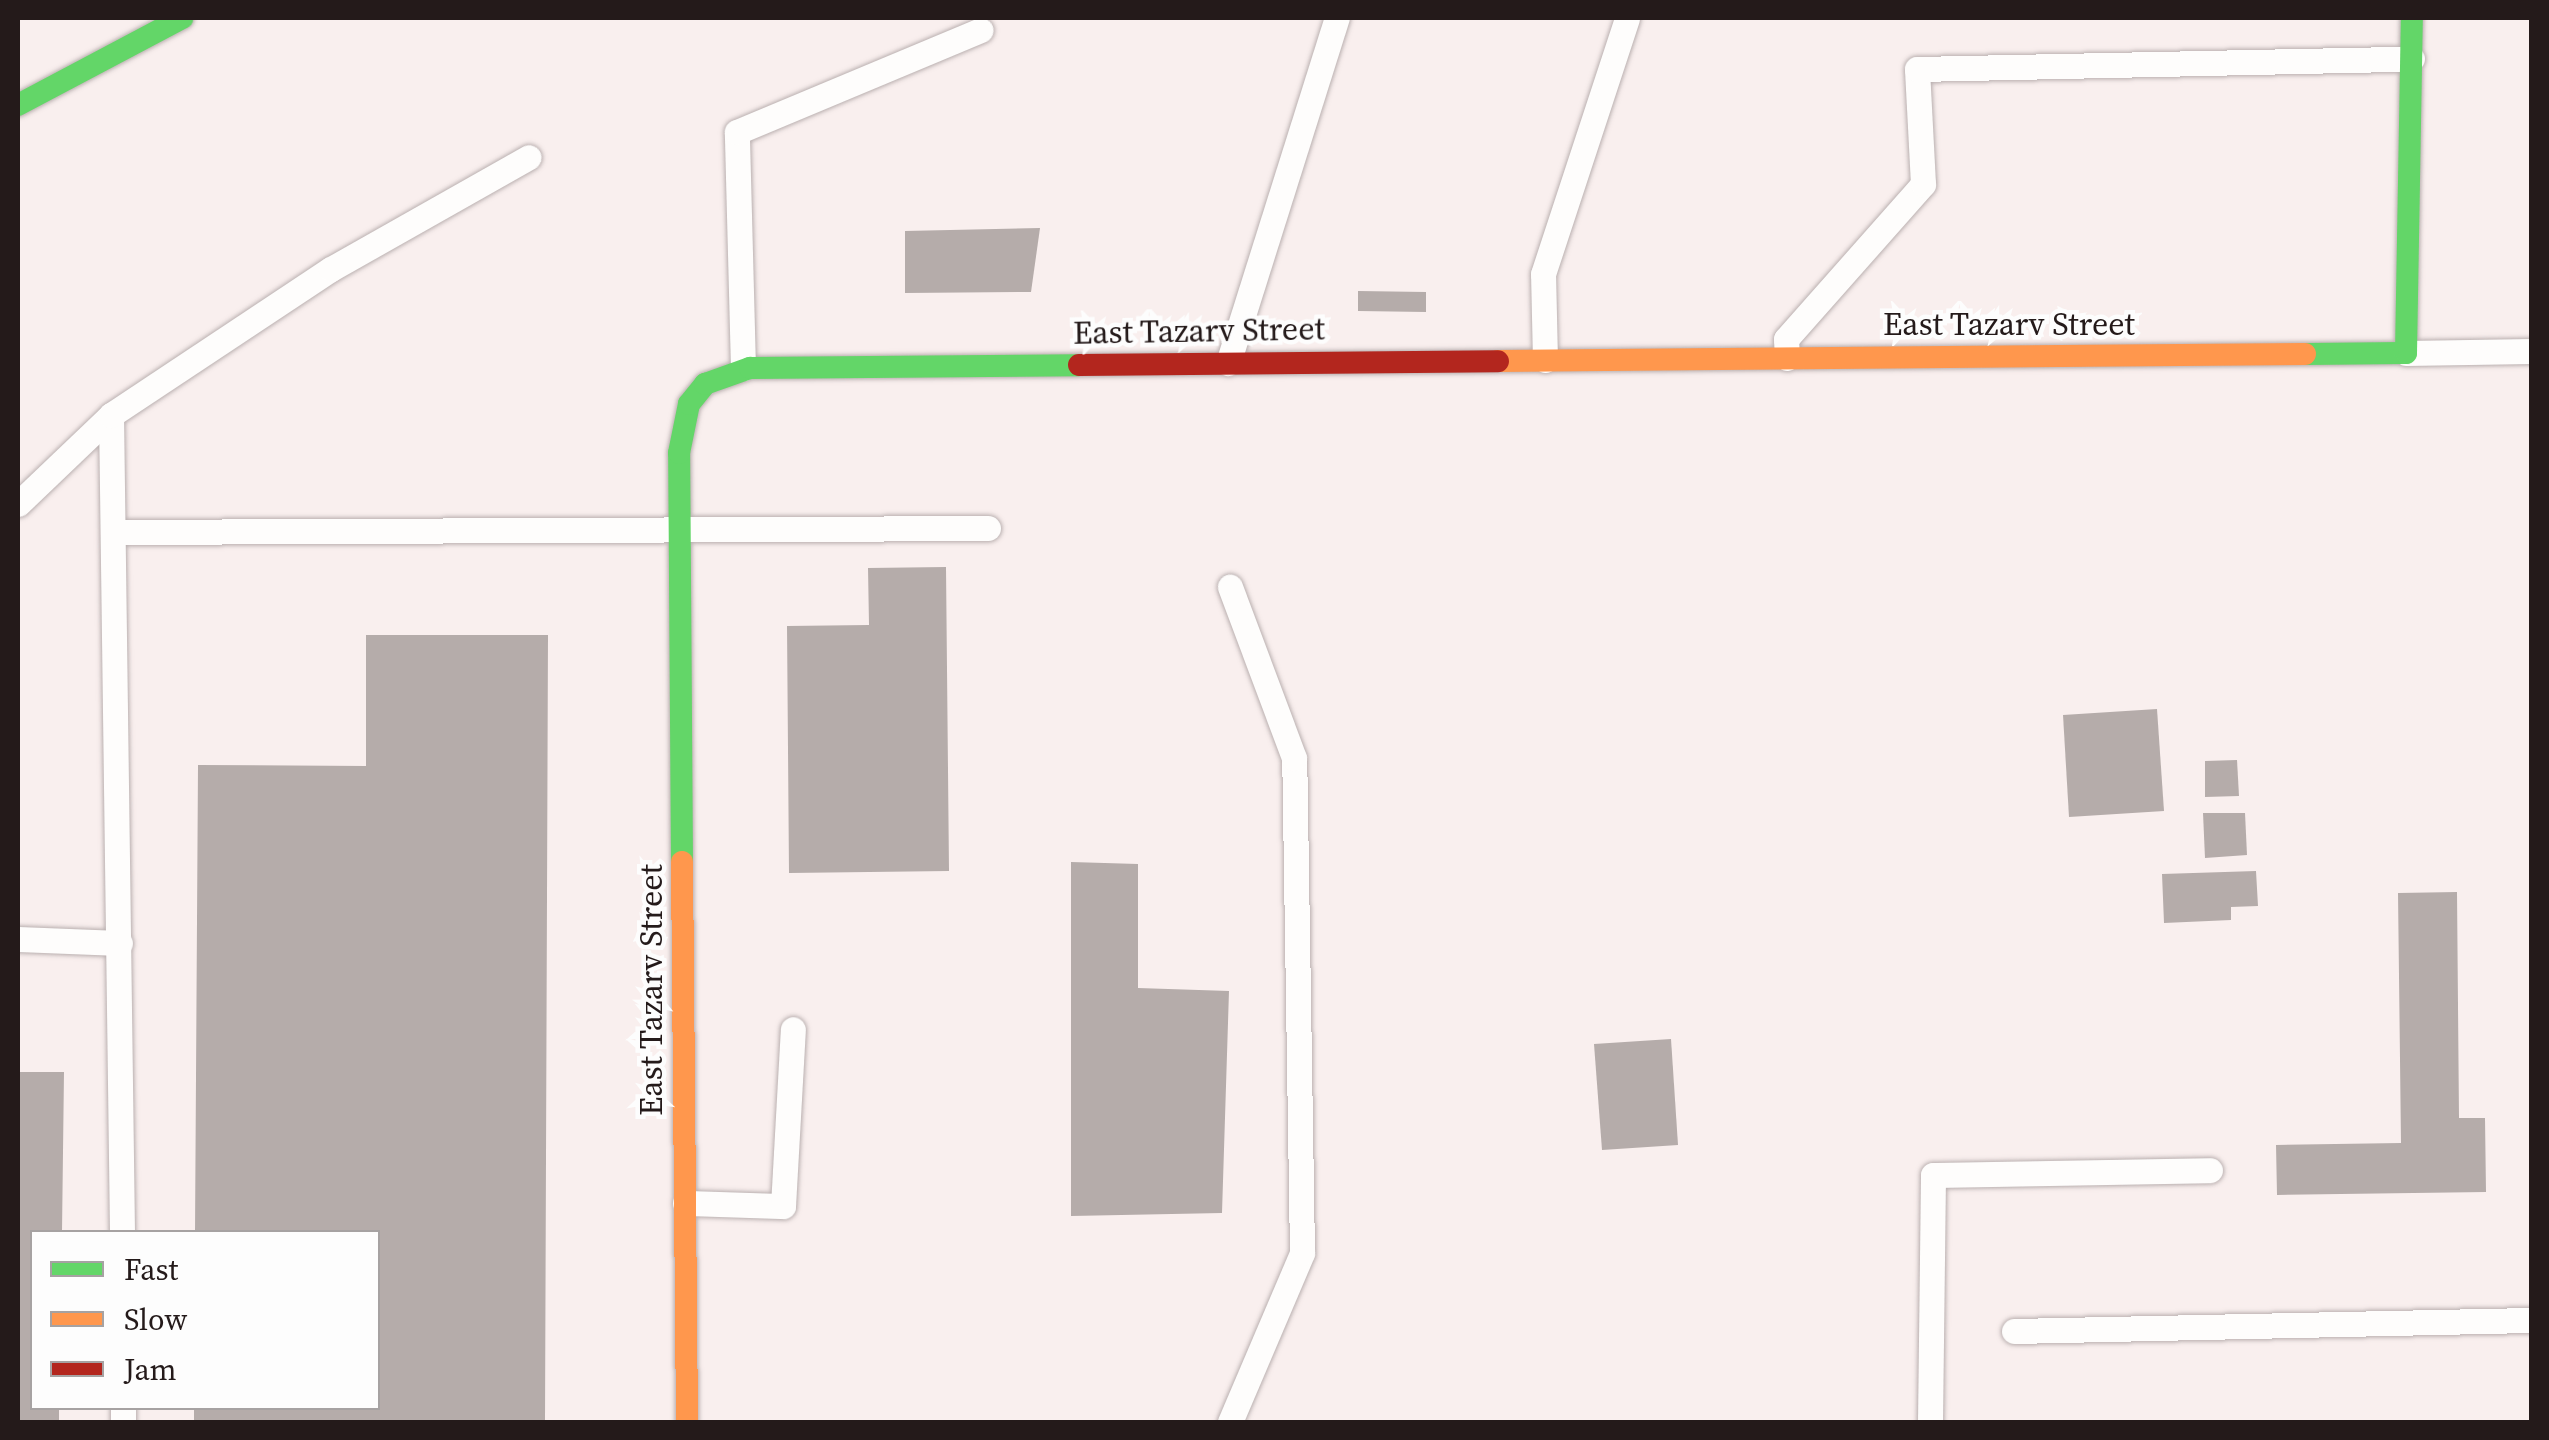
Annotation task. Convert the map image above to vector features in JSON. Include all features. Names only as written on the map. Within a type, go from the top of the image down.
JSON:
[{"type":"main road","points":[[18,105],[182,18]]},
{"type":"main road","points":[[2406,353],[2412,18]]},
{"type":"main road","name":"East Tazarv Street","points":[[687,1422],[680,530],[688,404],[705,384],[743,368],[2406,353]]},
{"type":"lane","points":[[1228,363],[1337,18]]},
{"type":"lane","points":[[1545,360],[1543,274],[1627,18]]},
{"type":"lane","points":[[743,368],[736,132],[980,30]]},
{"type":"lane","points":[[1787,358],[1786,339],[1923,184],[1917,69],[2412,60]]},
{"type":"lane","points":[[18,504],[111,415],[331,270],[530,157]]},
{"type":"lane","points":[[2406,353],[2532,351]]},
{"type":"lane","points":[[111,415],[122,1230]]},
{"type":"lane","points":[[113,532],[988,528]]},
{"type":"lane","points":[[1230,587],[1294,758],[1302,1253],[1230,1422]]},
{"type":"lane","points":[[18,940],[120,942]]},
{"type":"lane","points":[[685,1203],[783,1206],[793,1029]]},
{"type":"lane","points":[[1930,1422],[1933,1176],[2210,1170]]},
{"type":"lane","points":[[2014,1330],[2532,1320]]},
{"type":"building","points":[[1040,228],[1031,292],[905,293],[905,231]]},
{"type":"building","points":[[1358,291],[1426,292],[1426,312],[1358,311]]},
{"type":"building","points":[[946,567],[949,871],[789,873],[787,626],[869,625],[868,568]]},
{"type":"building","points":[[366,635],[548,635],[545,1422],[194,1422],[194,1410],[380,1410],[380,1230],[195,1230],[198,765],[366,766]]},
{"type":"building","points":[[2157,709],[2164,811],[2069,817],[2063,715]]},
{"type":"building","points":[[2237,760],[2239,796],[2205,797],[2205,761]]},
{"type":"building","points":[[2203,813],[2245,813],[2247,855],[2205,858]]},
{"type":"building","points":[[1071,862],[1138,864],[1138,988],[1229,991],[1222,1213],[1071,1216]]},
{"type":"building","points":[[2256,871],[2258,906],[2231,907],[2231,920],[2164,923],[2162,874]]},
{"type":"building","points":[[2457,892],[2459,1118],[2485,1118],[2486,1192],[2277,1195],[2276,1145],[2401,1143],[2398,893]]},
{"type":"building","points":[[1671,1039],[1678,1145],[1602,1150],[1594,1044]]},
{"type":"building","points":[[18,1072],[64,1072],[62,1230],[30,1230],[30,1410],[59,1410],[59,1422],[18,1422]]},
{"type":"traffic: fast","points":[[18,105],[182,18]]},
{"type":"traffic: fast","points":[[2305,354],[2406,353],[2412,18]]},
{"type":"traffic: fast","points":[[682,862],[679,453],[689,404],[705,384],[750,368],[1079,365]]},
{"type":"traffic: slow","points":[[1498,361],[2305,354]]},
{"type":"traffic: slow","points":[[682,862],[687,1422]]},
{"type":"traffic: jam","points":[[1079,365],[1498,361]]}]
